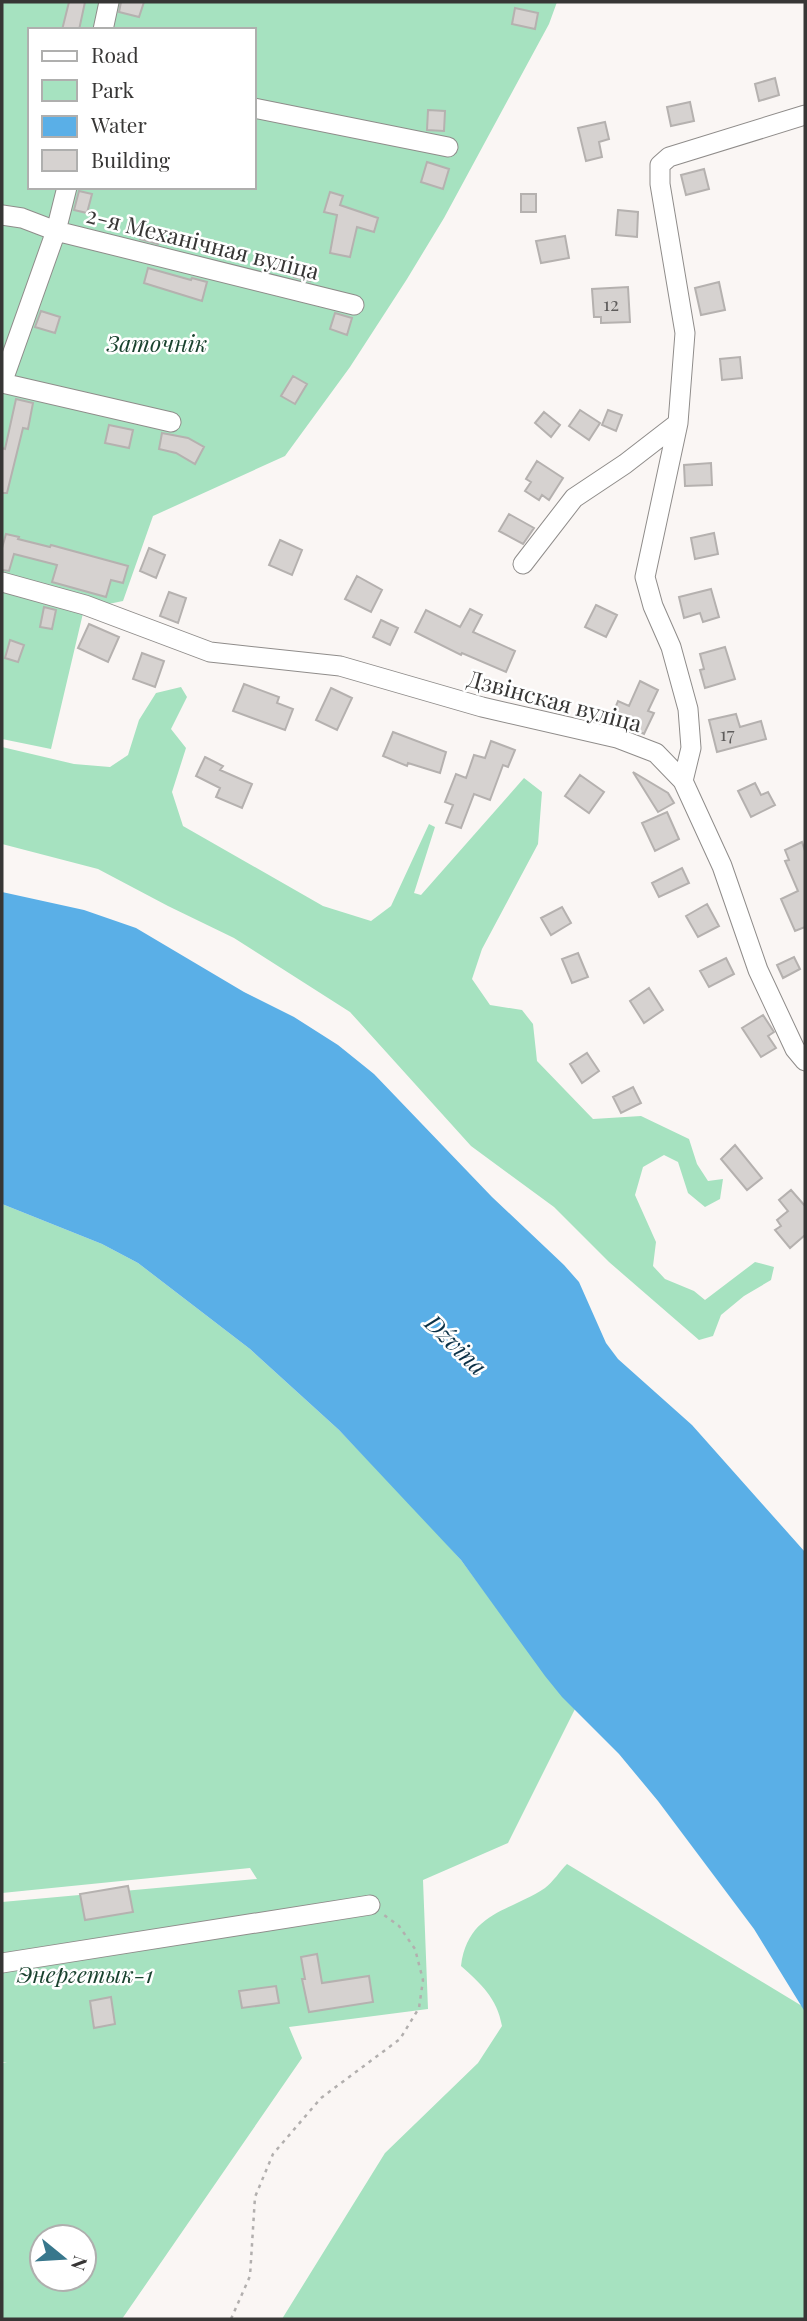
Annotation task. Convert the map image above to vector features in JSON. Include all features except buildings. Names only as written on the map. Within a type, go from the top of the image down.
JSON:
[{"type":"street","points":[[103,28],[109,2]]},
{"type":"street","points":[[256,108],[448,147]]},
{"type":"street","points":[[683,780],[691,748],[688,709],[671,647],[653,606],[645,577],[678,423],[685,333],[660,184],[660,165],[668,157],[805,115]]},
{"type":"street","points":[[66,189],[56,231],[2,383],[171,422]]},
{"type":"street","name":"2-я Механічная вуліца","points":[[2,215],[22,218],[56,231],[354,304]]},
{"type":"street","points":[[523,564],[574,498],[625,464],[678,423]]},
{"type":"street","name":"Дзвінская вуліца","points":[[2,582],[85,605],[210,652],[340,666],[482,707],[617,738],[656,753],[683,780],[722,866],[758,970],[795,1049],[805,1061]]},
{"type":"street","points":[[2,1963],[370,1905]]},
{"type":"path","points":[[231,2319],[250,2276],[255,2197],[273,2154],[321,2098],[400,2039],[419,2008],[423,1979],[415,1949],[399,1926],[370,1905]]},
{"type":"green space","name":"Заточнік","points":[[2,2],[557,2],[549,24],[444,218],[350,367],[285,456],[153,516],[123,601],[84,609],[51,749],[2,739]]},
{"type":"green space","points":[[181,687],[187,697],[171,729],[186,748],[172,792],[183,826],[323,906],[371,921],[391,906],[429,824],[435,827],[414,893],[421,895],[524,778],[542,792],[538,844],[482,949],[472,979],[490,1005],[522,1010],[533,1024],[537,1061],[593,1119],[641,1116],[689,1139],[697,1164],[708,1181],[723,1179],[720,1199],[705,1207],[688,1193],[678,1162],[664,1155],[643,1167],[635,1195],[656,1242],[653,1266],[665,1279],[694,1291],[705,1300],[755,1262],[774,1267],[771,1280],[744,1296],[721,1315],[713,1336],[699,1340],[609,1262],[554,1207],[471,1146],[350,1012],[234,938],[98,869],[2,844],[2,747],[74,764],[110,767],[128,755],[139,720],[156,693]]},
{"type":"green space","name":"Энергетык-1","points":[[2,1204],[102,1244],[138,1263],[250,1349],[339,1430],[416,1510],[461,1560],[562,1696],[575,1709],[508,1843],[423,1880],[428,2009],[289,2027],[302,2058],[122,2319],[2,2319],[2,2063],[7,2062],[2,2062],[2,1902],[257,1879],[250,1868],[2,1893]]},
{"type":"green space","points":[[567,1864],[802,2006],[805,2012],[805,2319],[282,2319],[385,2153],[478,2063],[502,2026],[492,1999],[461,1966],[472,1934],[492,1916],[545,1888]]},
{"type":"water","name":"Dźvina","points":[[2,892],[84,910],[136,928],[244,992],[294,1017],[338,1045],[374,1074],[492,1197],[564,1265],[579,1282],[606,1343],[618,1359],[692,1425],[805,1552],[805,2012],[754,1929],[658,1801],[619,1754],[562,1697],[461,1560],[339,1430],[250,1349],[138,1263],[102,1244],[2,1204]]}]
